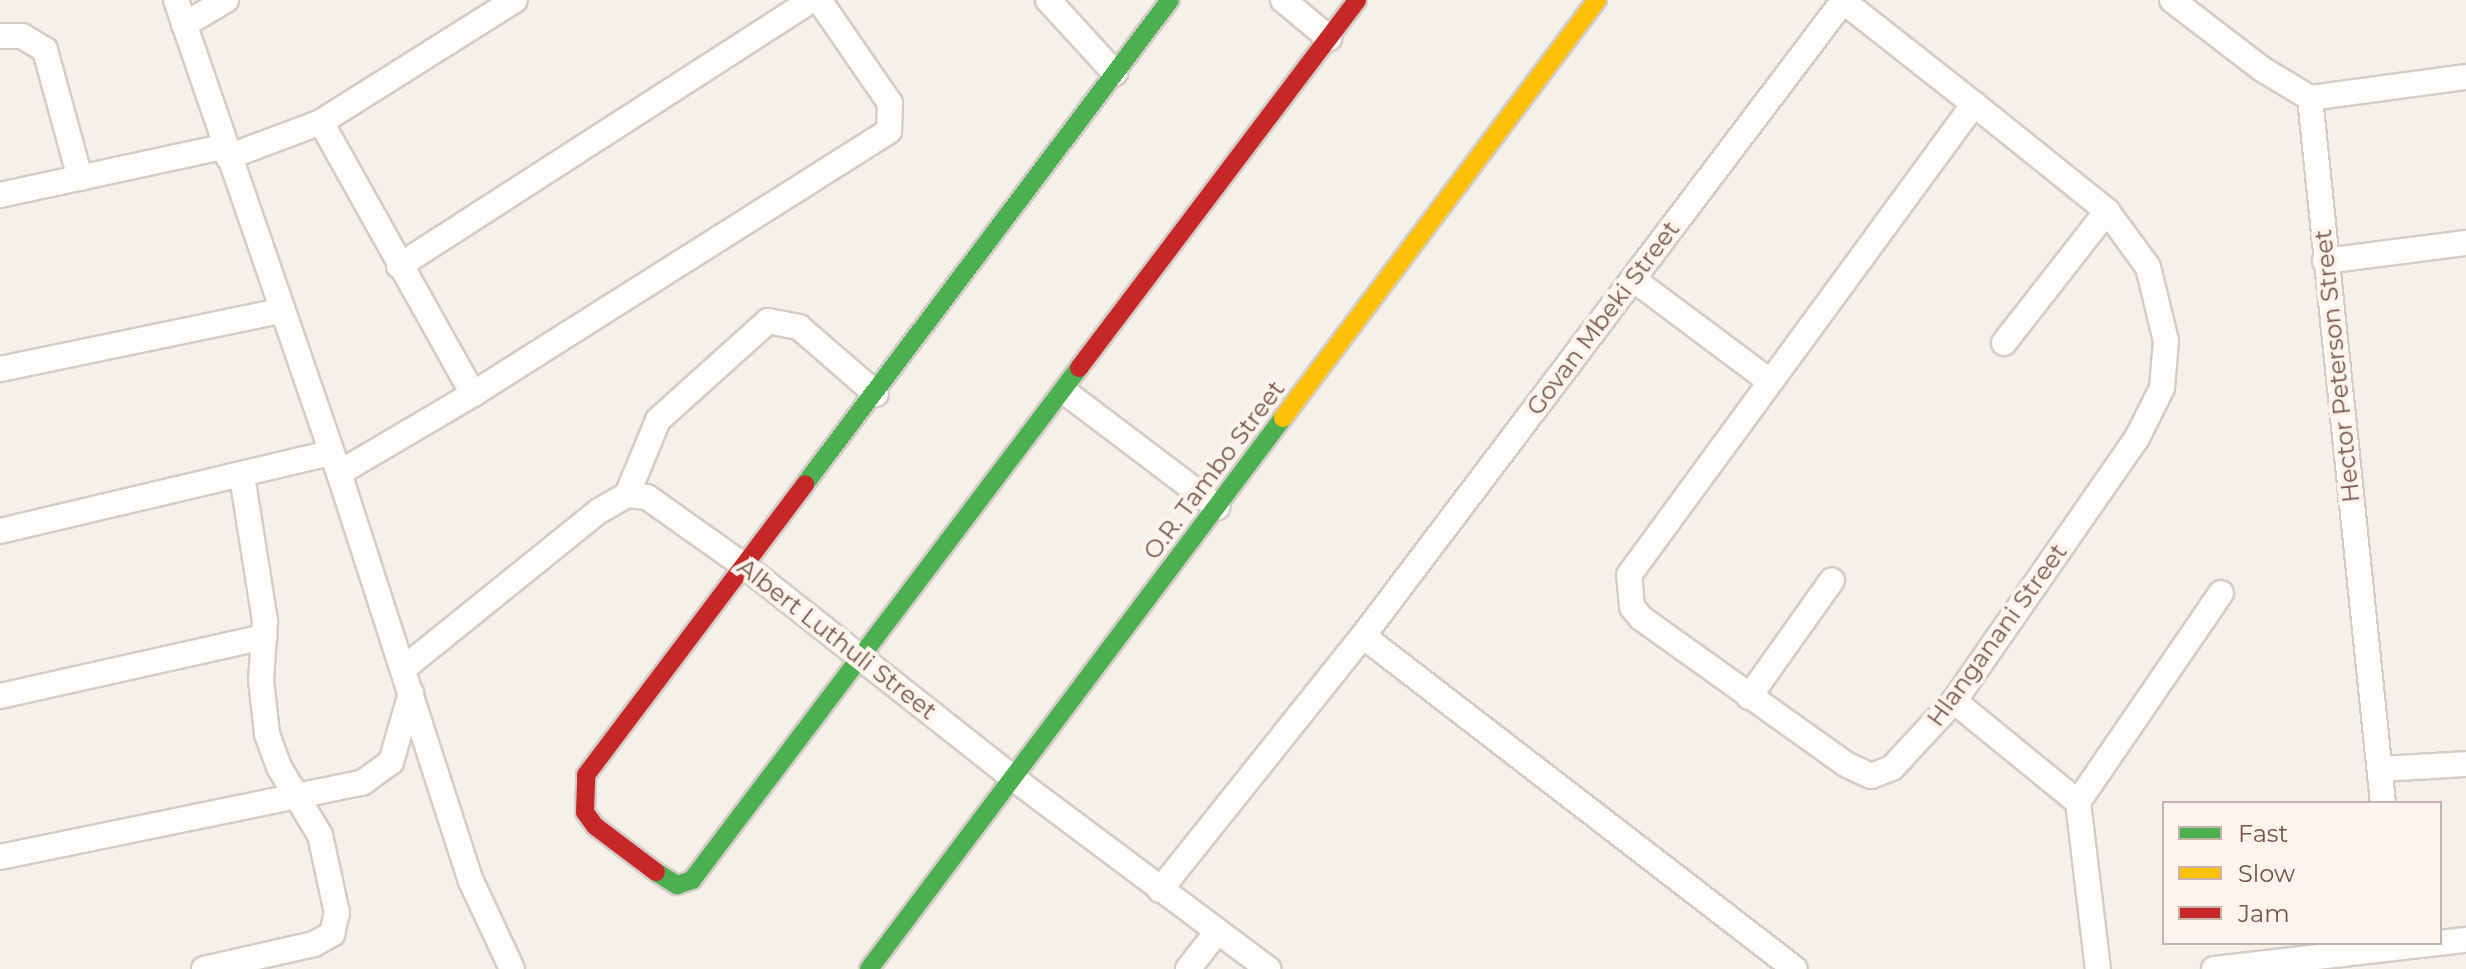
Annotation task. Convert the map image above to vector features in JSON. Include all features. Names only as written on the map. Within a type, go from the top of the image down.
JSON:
[{"type":"street","points":[[176,0],[280,311],[335,463],[471,881],[512,969]]},
{"type":"street","points":[[184,25],[226,0]]},
{"type":"street","points":[[0,195],[227,151],[321,122],[515,0]]},
{"type":"street","points":[[399,266],[811,0]]},
{"type":"street","points":[[0,531],[242,476],[335,463],[473,394],[889,131],[890,103],[819,0]]},
{"type":"street","points":[[1048,0],[1115,73]]},
{"type":"street","points":[[1170,0],[746,567],[586,775],[585,812],[595,826],[667,881],[677,885],[692,880],[1065,392],[1357,0]]},
{"type":"street","points":[[1283,0],[1329,38]]},
{"type":"street","name":"O.R. Tambo Street","points":[[869,969],[1597,0]]},
{"type":"street","name":"Hlanganani Street","points":[[1843,0],[1974,104],[2107,211],[2138,247],[2156,289],[2166,341],[2162,388],[2137,438],[1954,701],[1892,768],[1871,776],[1847,765],[1641,618],[1627,585],[1640,555],[1974,104]]},
{"type":"street","name":"Govan Mbeki Street","points":[[1160,890],[1363,636],[1843,0]]},
{"type":"street","points":[[2172,0],[2262,69],[2310,98],[2466,77]]},
{"type":"street","points":[[0,36],[31,39],[45,50],[80,178]]},
{"type":"street","name":"Hector Peterson Street","points":[[2310,98],[2383,801]]},
{"type":"street","points":[[321,122],[473,394]]},
{"type":"street","points":[[2004,343],[2107,211]]},
{"type":"street","points":[[2325,261],[2466,243]]},
{"type":"street","points":[[1633,279],[1768,380]]},
{"type":"street","points":[[0,369],[280,311]]},
{"type":"street","points":[[403,669],[599,511],[627,495],[658,420],[768,321],[799,327],[876,394]]},
{"type":"street","points":[[1065,392],[1217,507]]},
{"type":"street","points":[[204,969],[314,944],[332,934],[337,913],[320,835],[267,734],[261,680],[265,637],[242,476]]},
{"type":"street","name":"Albert Luthuli Street","points":[[627,495],[656,502],[746,567],[1013,778],[1268,969]]},
{"type":"street","points":[[1749,697],[1832,580]]},
{"type":"street","points":[[2098,969],[2078,802],[2221,593]]},
{"type":"street","points":[[1363,636],[1795,969]]},
{"type":"street","points":[[0,696],[265,637]]},
{"type":"street","points":[[0,857],[362,783],[384,771],[396,751],[411,692]]},
{"type":"street","points":[[1954,701],[2078,802]]},
{"type":"street","points":[[2380,769],[2466,764]]},
{"type":"street","points":[[1188,969],[1217,932]]},
{"type":"street","points":[[2442,945],[2466,940]]},
{"type":"street","points":[[2214,969],[2398,953],[2440,945]]},
{"type":"traffic: fast","points":[[805,484],[1170,0]]},
{"type":"traffic: fast","points":[[656,872],[677,885],[692,880],[1079,368]]},
{"type":"traffic: fast","points":[[869,969],[1283,418]]},
{"type":"traffic: slow","points":[[1283,418],[1597,0]]},
{"type":"traffic: jam","points":[[1079,368],[1357,0]]},
{"type":"traffic: jam","points":[[656,872],[595,826],[585,812],[586,775],[805,484]]}]
